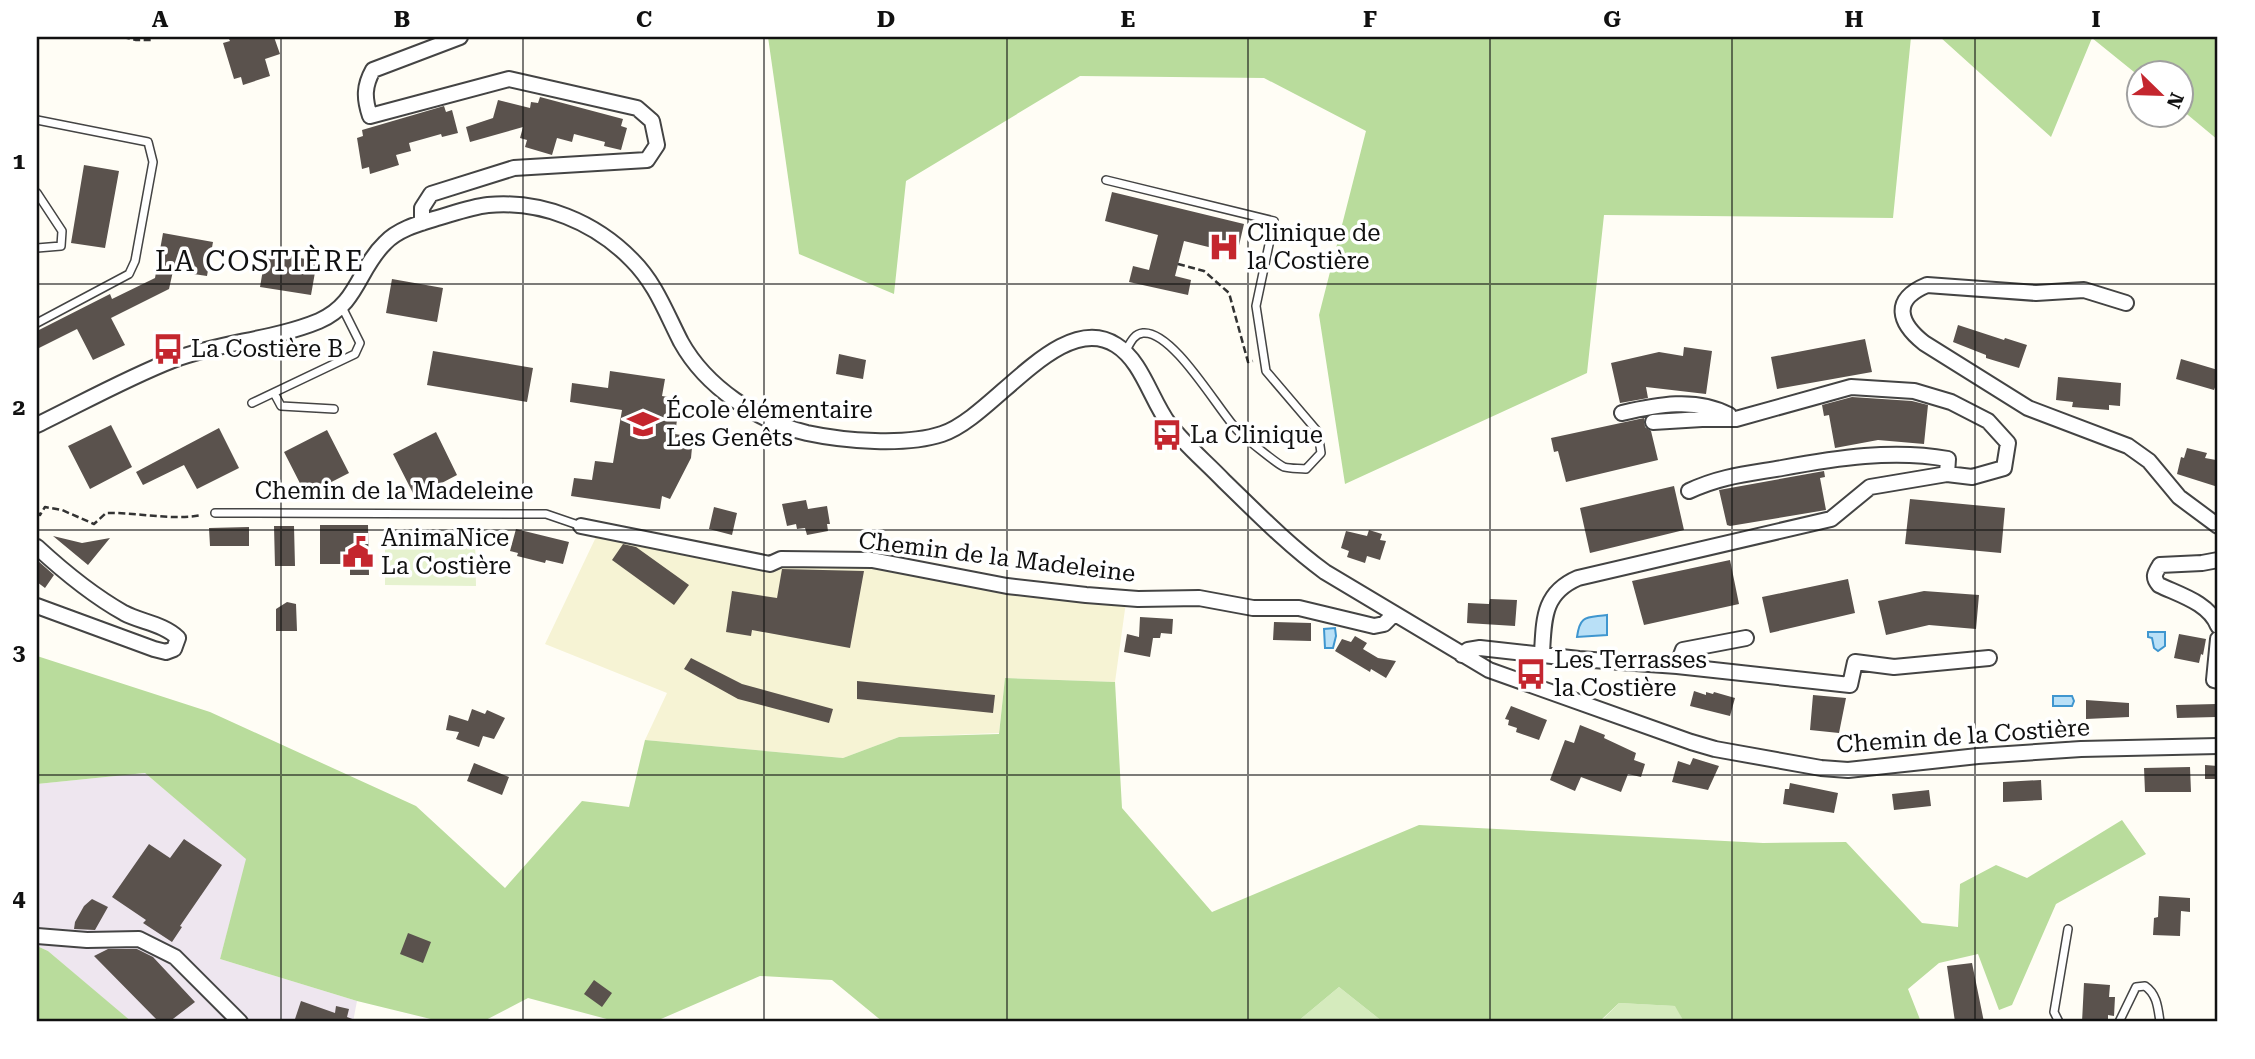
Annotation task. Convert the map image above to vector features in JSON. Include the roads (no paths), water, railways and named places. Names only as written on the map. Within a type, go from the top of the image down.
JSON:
[{"type":"street","points":[[422,223],[422,208],[431,194],[514,168],[647,160],[657,145],[652,121],[637,108],[509,79],[370,116],[365,102],[365,83],[373,70],[460,37]]},
{"type":"street","points":[[37,425],[173,360],[325,318],[342,307],[352,296],[384,243],[402,231],[422,223],[485,206],[504,205],[550,211],[586,226],[620,248],[647,277],[683,345],[713,382],[755,412],[775,422],[810,433],[892,440],[927,438],[954,429],[981,411],[1049,353],[1070,342],[1086,338],[1101,339],[1111,342],[1125,352]]},
{"type":"street","points":[[2126,303],[2084,290],[2036,293],[1927,285],[1914,290],[1903,309],[1909,330],[1924,343],[2028,408],[2128,446],[2149,461],[2179,497],[2218,526]]},
{"type":"street","name":"Chemin de la Costière","points":[[1125,352],[1174,431],[1263,519],[1319,568],[1462,655],[1489,670],[1525,684],[1715,749],[1821,768],[1848,769],[2081,749],[2218,746]]},
{"type":"street","points":[[1542,653],[1544,620],[1548,606],[1563,584],[1578,578],[1831,519],[1870,487],[1947,474],[1972,477],[2004,468],[2008,443],[1988,421],[1951,402],[1914,391],[1851,387],[1736,419],[1653,422]]},
{"type":"street","points":[[1622,413],[1658,405],[1692,405],[1721,411],[1736,419]]},
{"type":"street","points":[[1689,491],[1716,479],[1833,459],[1926,455],[1948,459],[1947,474]]},
{"type":"street","name":"Chemin de la Madeleine","points":[[581,526],[769,565],[781,559],[872,560],[1007,586],[1138,599],[1199,598],[1253,608],[1299,608],[1374,626],[1384,624],[1394,614]]},
{"type":"street","points":[[37,547],[107,603],[141,622],[172,632],[178,638],[177,644],[174,649],[166,652],[153,649],[37,606]]},
{"type":"street","points":[[2218,560],[2160,565],[2154,574],[2159,584],[2205,607],[2218,626]]},
{"type":"street","points":[[1677,666],[1683,650],[1746,638]]},
{"type":"street","points":[[2218,639],[2214,680],[2218,681]]},
{"type":"street","points":[[1462,655],[1474,648],[1542,653],[1579,659],[1677,666],[1850,685],[1855,662],[1894,667],[1989,658]]},
{"type":"street","points":[[37,936],[87,940],[139,939],[175,957],[240,1022]]},
{"type":"lane","points":[[37,120],[148,142],[153,162],[135,261],[129,274],[37,323]]},
{"type":"lane","points":[[1106,180],[1274,221],[1256,306],[1263,358],[1266,371],[1318,432],[1321,453],[1306,468],[1282,466],[1238,431],[1188,366],[1163,340],[1152,334],[1141,333],[1135,336],[1125,352]]},
{"type":"lane","points":[[37,193],[62,231],[61,246],[37,248]]},
{"type":"lane","points":[[252,403],[355,354],[360,343],[342,307]]},
{"type":"lane","points":[[274,393],[281,406],[334,409]]},
{"type":"lane","name":"Chemin de la Madeleine","points":[[215,513],[546,514],[581,526]]},
{"type":"lane","points":[[2059,1022],[2054,1012],[2068,929]]},
{"type":"lane","points":[[2119,1022],[2136,987],[2145,986],[2152,990],[2160,1022]]},
{"type":"water","points":[[1607,615],[1607,635],[1577,637],[1580,624],[1586,618]]},
{"type":"water","points":[[1335,628],[1333,648],[1325,648],[1324,629]]},
{"type":"water","points":[[2148,632],[2165,632],[2165,646],[2158,651],[2154,648]]},
{"type":"water","points":[[2053,696],[2072,696],[2074,701],[2072,706],[2053,706]]},
{"type":"place","name":"Clinique de la Costière","points":[[1224,247]]},
{"type":"place","name":"La Costière B","points":[[168,349]]},
{"type":"place","name":"École élémentaire Les Genêts","points":[[643,424]]},
{"type":"place","name":"La Clinique","points":[[1167,435]]},
{"type":"place","name":"AnimaNice La Costière","points":[[358,552]]},
{"type":"place","name":"Les Terrasses la Costière","points":[[1531,674]]},
{"type":"district","name":"LA COSTIÈRE","points":[[260,261]]}]
